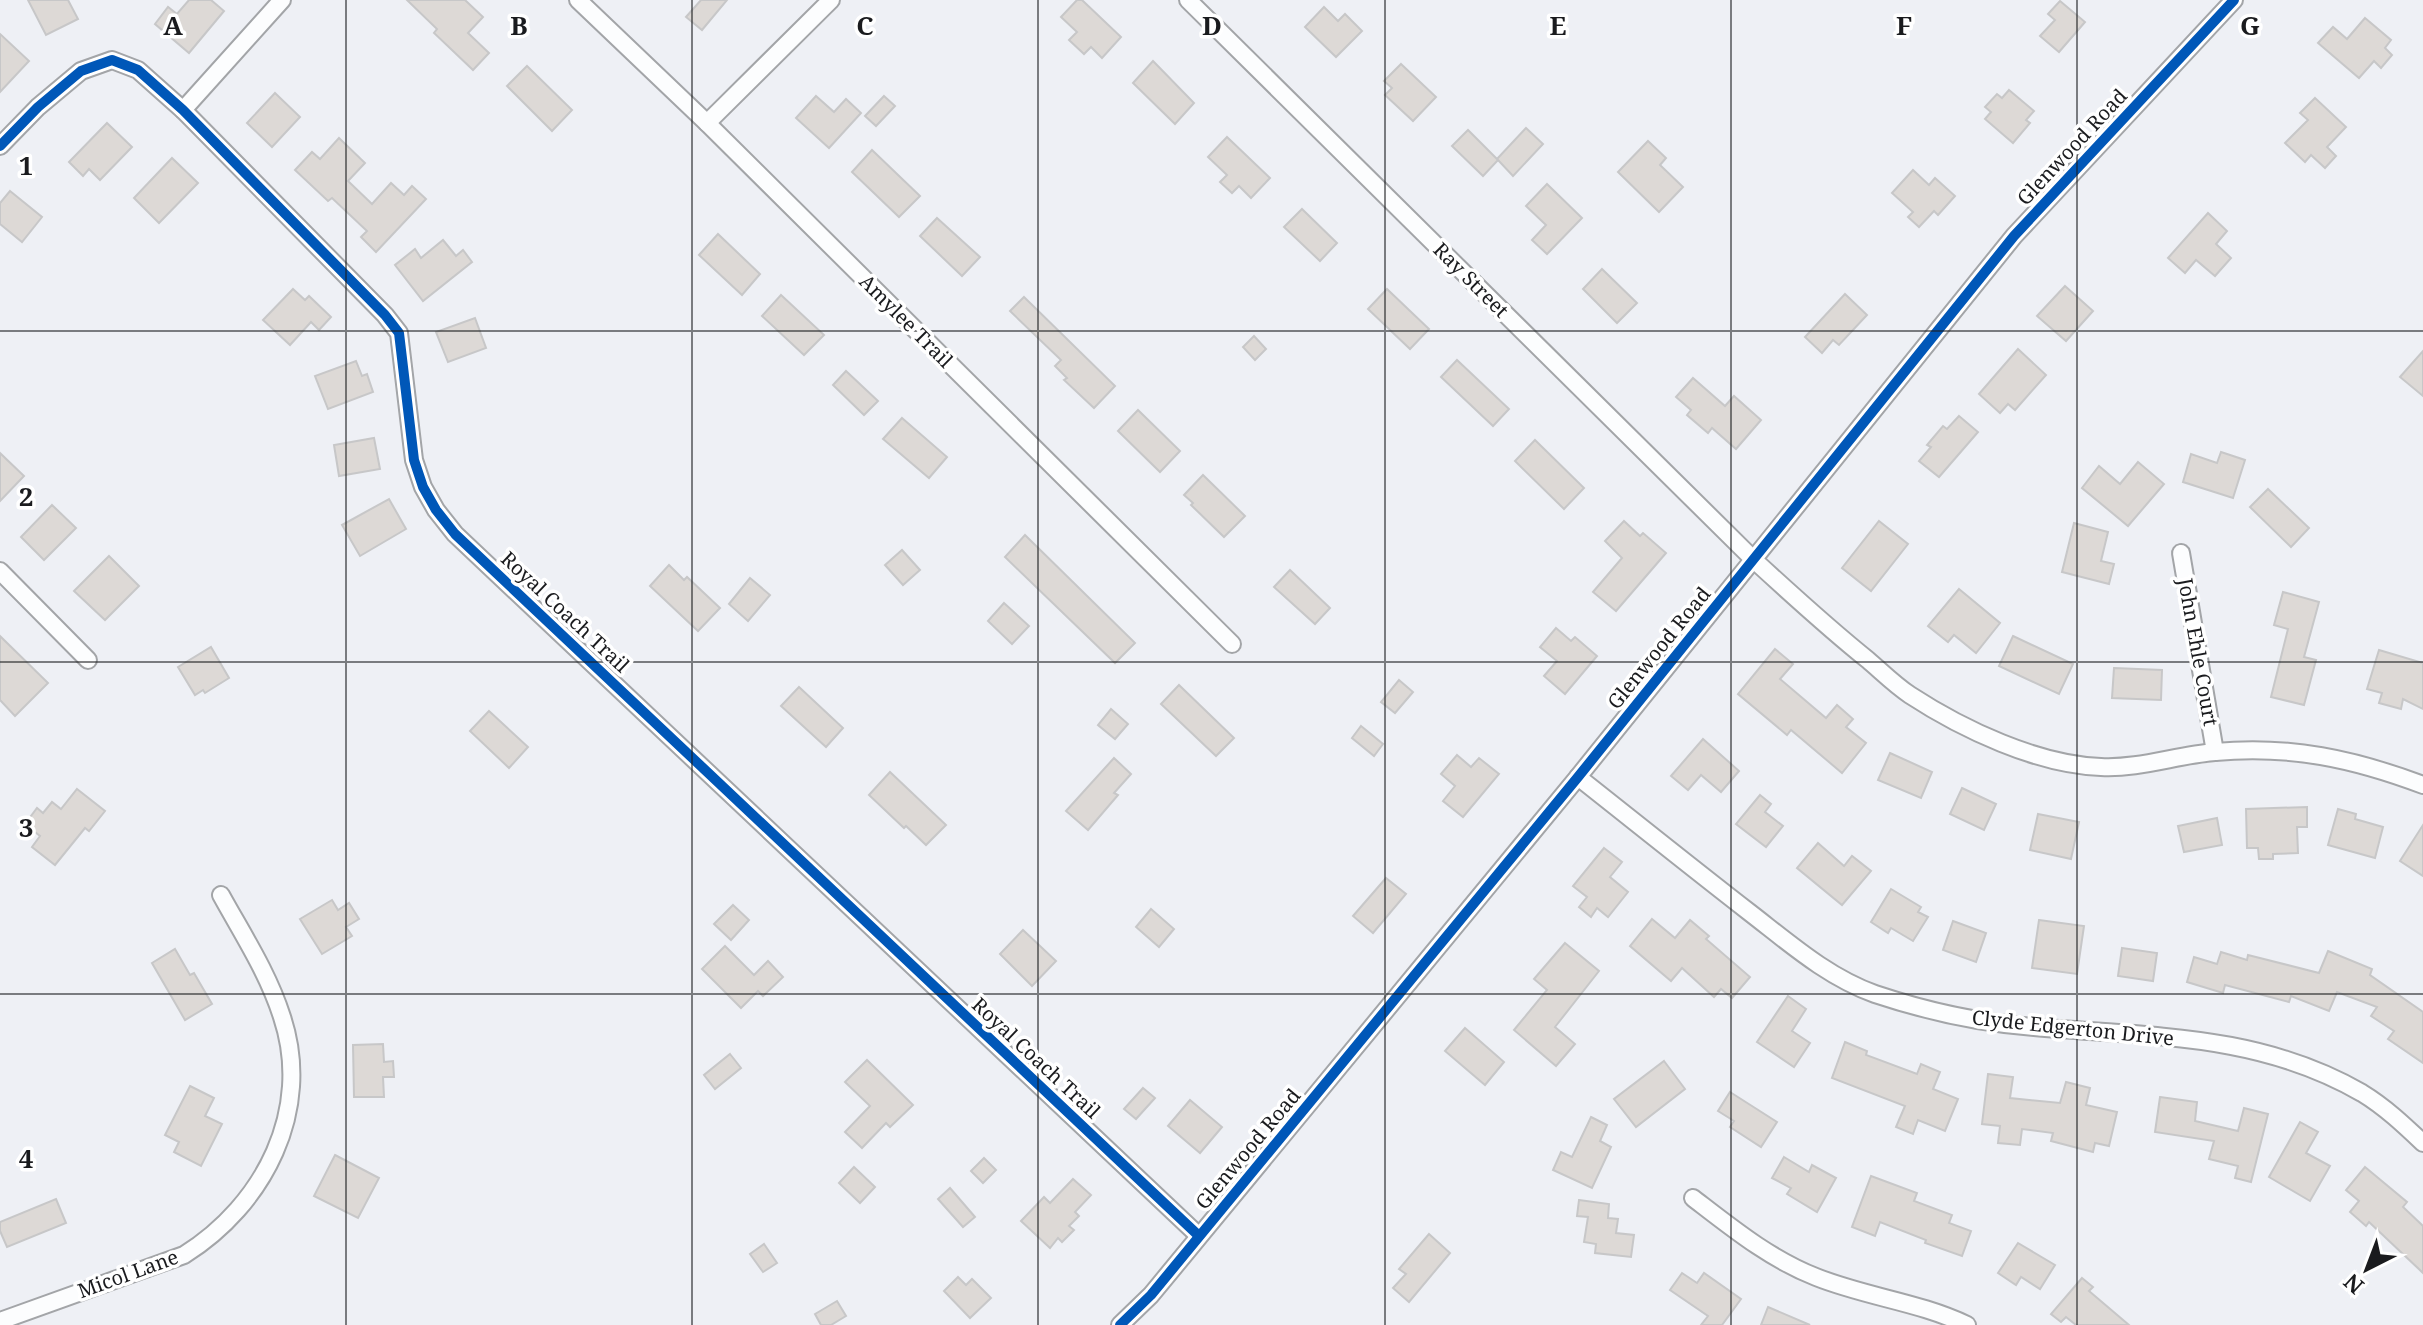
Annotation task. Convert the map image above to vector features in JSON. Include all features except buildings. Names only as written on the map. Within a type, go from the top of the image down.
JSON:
[{"type":"street","points":[[183,110],[282,0]]},
{"type":"street","name":"Amylee Trail","points":[[578,0],[707,123],[1232,644]]},
{"type":"street","points":[[707,123],[831,0]]},
{"type":"street","name":"Ray Street","points":[[1188,0],[1754,560],[1829,629],[1909,694],[1999,741],[2037,756],[2079,766],[2105,768],[2215,752],[2281,751],[2320,755],[2375,767],[2423,785]]},
{"type":"street","name":"Glenwood Road","points":[[1120,1325],[1151,1295],[1578,777],[2014,236],[2234,0]]},
{"type":"street","name":"Royal Coach Trail","points":[[0,146],[38,107],[81,71],[112,60],[138,70],[183,110],[385,315],[399,333],[414,460],[423,487],[455,534],[1199,1236]]},
{"type":"street","name":"John Ehle Court","points":[[2181,553],[2215,752]]},
{"type":"street","points":[[0,571],[88,660]]},
{"type":"street","name":"Clyde Edgerton Drive","points":[[1578,777],[1791,945],[1840,979],[1872,993],[1963,1017],[2031,1027],[2203,1040],[2254,1049],[2321,1073],[2365,1095],[2393,1115],[2423,1143]]},
{"type":"street","name":"Micol Lane","points":[[0,1321],[184,1255],[226,1224],[267,1169],[289,1104],[288,1044],[271,986],[221,895]]},
{"type":"street","points":[[1693,1198],[1753,1243],[1794,1267],[1853,1290],[1919,1305],[1967,1325]]},
{"type":"cycle path","points":[[1120,1325],[1151,1295],[1578,777],[2014,236],[2234,0]]},
{"type":"cycle path","points":[[0,146],[38,107],[81,71],[112,60],[138,70],[183,110],[385,315],[399,333],[414,460],[423,487],[455,534],[1199,1236]]}]
